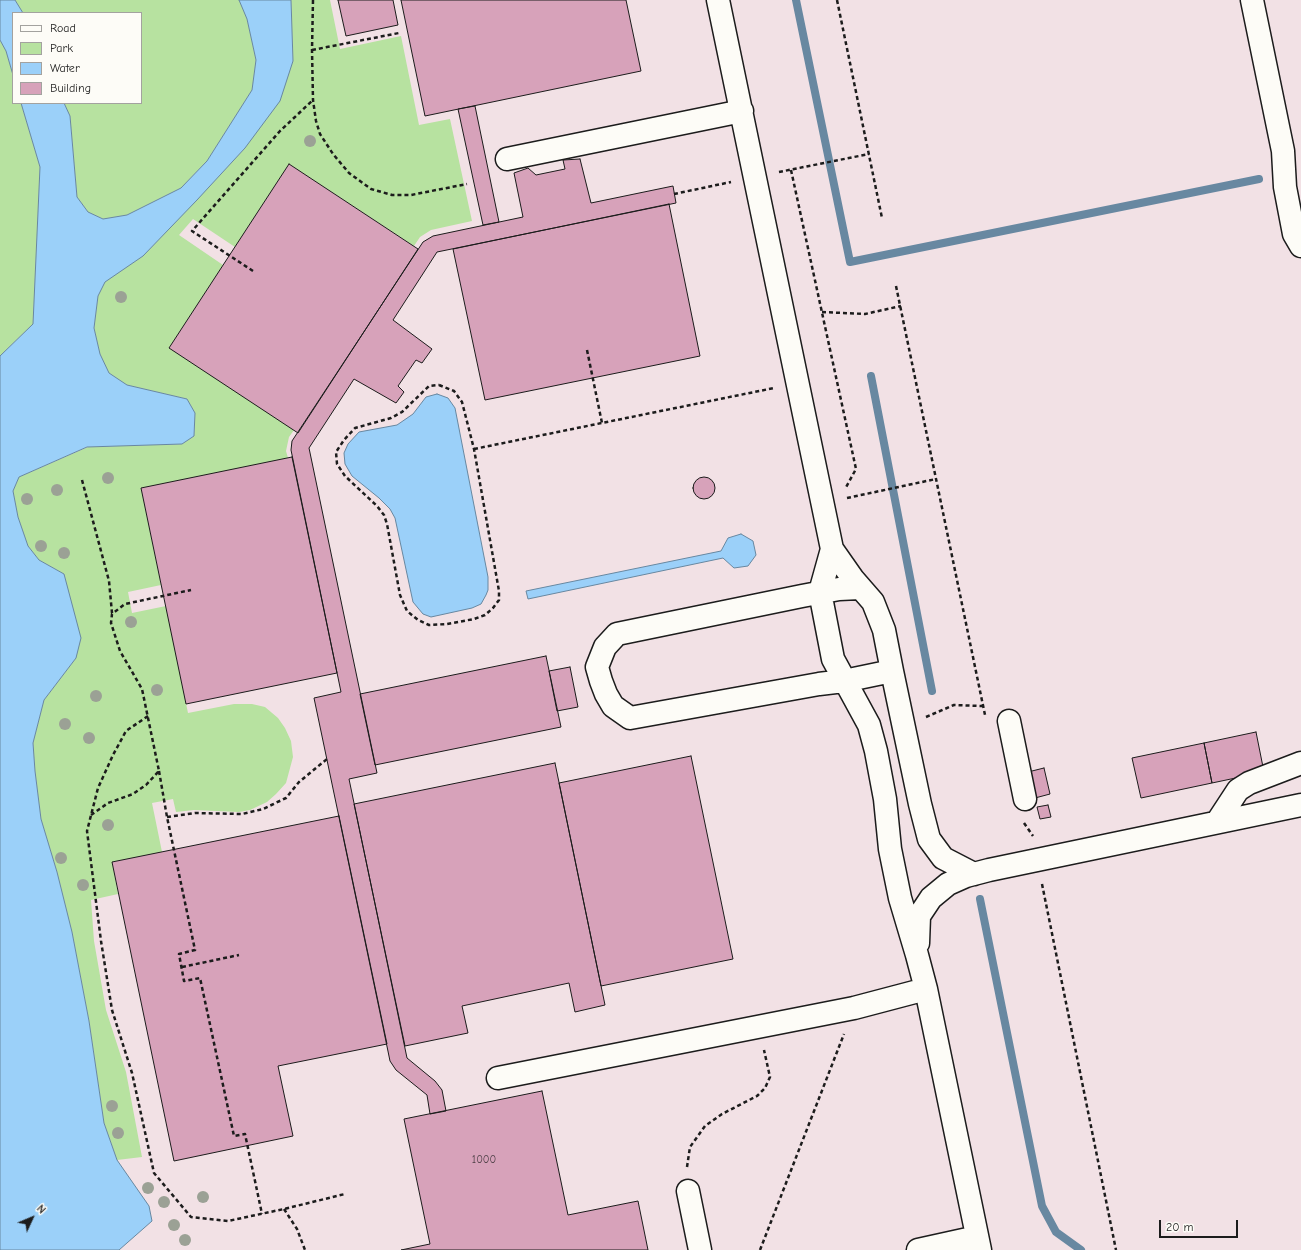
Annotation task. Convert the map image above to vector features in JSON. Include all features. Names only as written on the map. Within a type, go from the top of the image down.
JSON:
[{"type":"lane","points":[[718,0],[832,549],[853,580],[873,602],[884,630],[929,839],[943,858],[974,874]]},
{"type":"lane","points":[[1252,0],[1283,151],[1285,187],[1294,234],[1301,246]]},
{"type":"lane","points":[[507,159],[742,111]]},
{"type":"lane","points":[[1283,151],[1301,191]]},
{"type":"lane","points":[[832,549],[820,592],[833,659],[869,725],[885,799],[890,849],[900,898],[926,989],[979,1244],[918,1250]]},
{"type":"lane","points":[[860,588],[820,592],[617,634],[605,647],[597,666],[601,681],[606,694],[614,706],[630,718],[819,684],[844,681],[892,671]]},
{"type":"lane","points":[[1009,721],[1025,799]]},
{"type":"lane","points":[[1217,822],[1238,790],[1256,780],[1301,763]]},
{"type":"lane","points":[[917,955],[920,916],[931,898],[948,884],[974,874],[1301,805]]},
{"type":"lane","points":[[498,1078],[854,1008],[926,989]]},
{"type":"lane","points":[[688,1191],[700,1250]]},
{"type":"path","points":[[313,0],[313,100],[316,121],[320,134],[332,154],[349,173],[371,190],[392,195],[411,195],[468,184]]},
{"type":"path","points":[[837,0],[882,218]]},
{"type":"path","points":[[312,50],[399,33]]},
{"type":"path","points":[[253,271],[192,231],[280,132],[313,100]]},
{"type":"path","points":[[811,166],[869,154]]},
{"type":"path","points":[[791,170],[856,469],[843,494]]},
{"type":"path","points":[[674,194],[721,184]]},
{"type":"path","points":[[822,312],[865,314],[901,306]]},
{"type":"path","points":[[587,350],[602,423]]},
{"type":"path","points":[[474,449],[798,383]]},
{"type":"path","points":[[439,385],[454,391],[462,402],[474,449],[499,591],[498,600],[493,608],[485,615],[474,619],[446,624],[429,625],[418,620],[407,611],[400,595],[384,515],[377,506],[345,476],[338,464],[336,452],[354,428],[391,418],[402,412],[430,386],[439,385]]},
{"type":"path","points":[[878,491],[936,479]]},
{"type":"path","points":[[82,480],[109,581],[112,614],[111,623],[120,652],[142,689],[148,716],[167,817],[195,950],[179,954],[184,981],[200,978],[234,1136],[245,1134],[262,1214]]},
{"type":"path","points":[[112,614],[125,604],[191,590]]},
{"type":"path","points":[[904,727],[954,705],[983,706]]},
{"type":"path","points":[[148,716],[126,731],[113,755],[98,788],[87,831],[101,941],[112,1010],[132,1073],[154,1173],[191,1217],[228,1221],[345,1194]]},
{"type":"path","points":[[167,817],[195,814],[242,814],[263,809],[286,798],[299,782],[327,759]]},
{"type":"path","points":[[90,816],[108,803],[133,794],[146,785],[159,771]]},
{"type":"path","points":[[182,967],[239,955]]},
{"type":"path","points":[[760,1250],[854,1008]]},
{"type":"path","points":[[688,1191],[686,1170],[690,1147],[705,1126],[722,1114],[757,1096],[765,1088],[770,1077],[759,1027]]},
{"type":"path","points":[[284,1209],[297,1229],[305,1250]]},
{"type":"shaded area","points":[[0,0],[1301,0],[1301,1250],[0,1250]]},
{"type":"green space","points":[[15,0],[267,0],[247,19],[256,60],[252,90],[207,161],[181,188],[127,215],[103,219],[88,212],[77,197],[70,116],[64,104],[142,104],[142,12],[22,12]]},
{"type":"green space","points":[[291,0],[330,0],[340,49],[401,36],[419,125],[450,119],[472,221],[431,230],[420,237],[414,246],[289,164],[235,247],[193,219],[179,235],[223,265],[169,348],[294,430],[289,437],[286,451],[288,458],[141,488],[161,585],[128,592],[132,613],[166,606],[188,713],[234,704],[252,704],[265,707],[278,718],[285,728],[291,741],[293,757],[286,783],[267,802],[250,810],[239,812],[194,810],[176,812],[173,799],[152,803],[162,852],[112,862],[118,894],[91,900],[94,941],[106,1010],[126,1072],[142,1157],[117,1160],[104,1123],[89,1021],[72,932],[57,872],[41,819],[35,771],[33,743],[44,700],[76,658],[64,574],[39,560],[28,546],[18,517],[13,491],[19,477],[88,447],[182,444],[194,436],[195,413],[187,399],[127,385],[109,373],[100,354],[94,328],[98,296],[104,282],[143,256],[245,148],[293,61]]},
{"type":"green space","points":[[0,40],[6,51],[12,72],[12,104],[21,104],[40,167],[33,324],[0,356]]},
{"type":"water","points":[[0,0],[15,0],[22,12],[12,12],[12,72],[6,51],[0,40]]},
{"type":"water","points":[[239,0],[291,0],[293,61],[280,101],[245,148],[197,200],[143,256],[105,282],[98,296],[94,328],[100,354],[109,373],[127,385],[187,399],[195,413],[194,436],[182,444],[87,447],[19,477],[13,491],[18,517],[28,546],[39,560],[64,574],[81,638],[76,658],[44,700],[33,743],[35,771],[41,819],[57,872],[72,932],[89,1021],[104,1123],[117,1160],[149,1206],[152,1221],[119,1250],[0,1250],[0,356],[33,324],[40,167],[21,104],[64,104],[70,116],[77,197],[88,212],[103,219],[127,215],[181,188],[207,161],[252,90],[256,60],[247,19]]},
{"type":"water","points":[[437,394],[448,398],[455,408],[488,577],[488,590],[481,604],[472,608],[431,617],[423,614],[413,602],[395,518],[390,509],[379,498],[352,476],[345,464],[344,453],[348,444],[359,432],[397,425],[413,414],[426,397]]},
{"type":"water","points":[[741,534],[753,541],[756,555],[748,566],[734,568],[723,558],[528,599],[526,591],[721,551],[728,538]]},
{"type":"building","points":[[338,0],[393,0],[398,25],[346,36]]},
{"type":"building","points":[[401,0],[626,0],[641,71],[425,116]]},
{"type":"building","points":[[475,106],[499,222],[483,225],[458,109]]},
{"type":"building","points":[[580,159],[591,203],[673,186],[676,203],[437,252],[393,320],[432,349],[422,363],[416,360],[398,386],[404,392],[396,403],[354,379],[309,448],[377,773],[349,779],[407,1058],[435,1081],[442,1090],[446,1111],[430,1114],[427,1095],[396,1070],[390,1061],[314,698],[341,692],[291,450],[292,441],[423,242],[433,236],[523,217],[514,173],[528,168],[536,175],[565,169],[563,160]]},
{"type":"building","points":[[289,164],[418,249],[298,433],[169,348]]},
{"type":"building","points":[[669,204],[700,356],[485,400],[453,249]]},
{"type":"building","points":[[292,457],[337,673],[186,704],[141,488]]},
{"type":"building","points":[[704,477],[712,480],[715,488],[712,496],[704,499],[696,496],[693,488],[696,480]]},
{"type":"building","points":[[546,656],[561,727],[375,765],[360,694]]},
{"type":"building","points":[[570,667],[578,707],[557,711],[549,671]]},
{"type":"building","points":[[1256,732],[1264,772],[1212,783],[1204,743]]},
{"type":"building","points":[[1204,743],[1212,783],[1141,798],[1132,758]]},
{"type":"building","points":[[691,756],[733,959],[601,986],[559,783]]},
{"type":"building","points":[[555,763],[605,1005],[575,1012],[569,983],[462,1006],[468,1033],[405,1046],[354,804]]},
{"type":"building","points":[[1044,768],[1050,794],[1035,798],[1028,772]]},
{"type":"building","points":[[1048,805],[1051,817],[1040,819],[1037,807]]},
{"type":"building","points":[[339,816],[387,1044],[278,1066],[293,1136],[174,1161],[112,862]]},
{"type":"building","points":[[542,1091],[568,1215],[638,1201],[648,1250],[401,1250],[430,1244],[404,1119]]},
{"type":"waterway","points":[[796,0],[850,262],[1259,179]]},
{"type":"waterway","points":[[871,376],[932,691]]},
{"type":"waterway","points":[[980,899],[1042,1206],[1056,1232],[1081,1250]]}]
